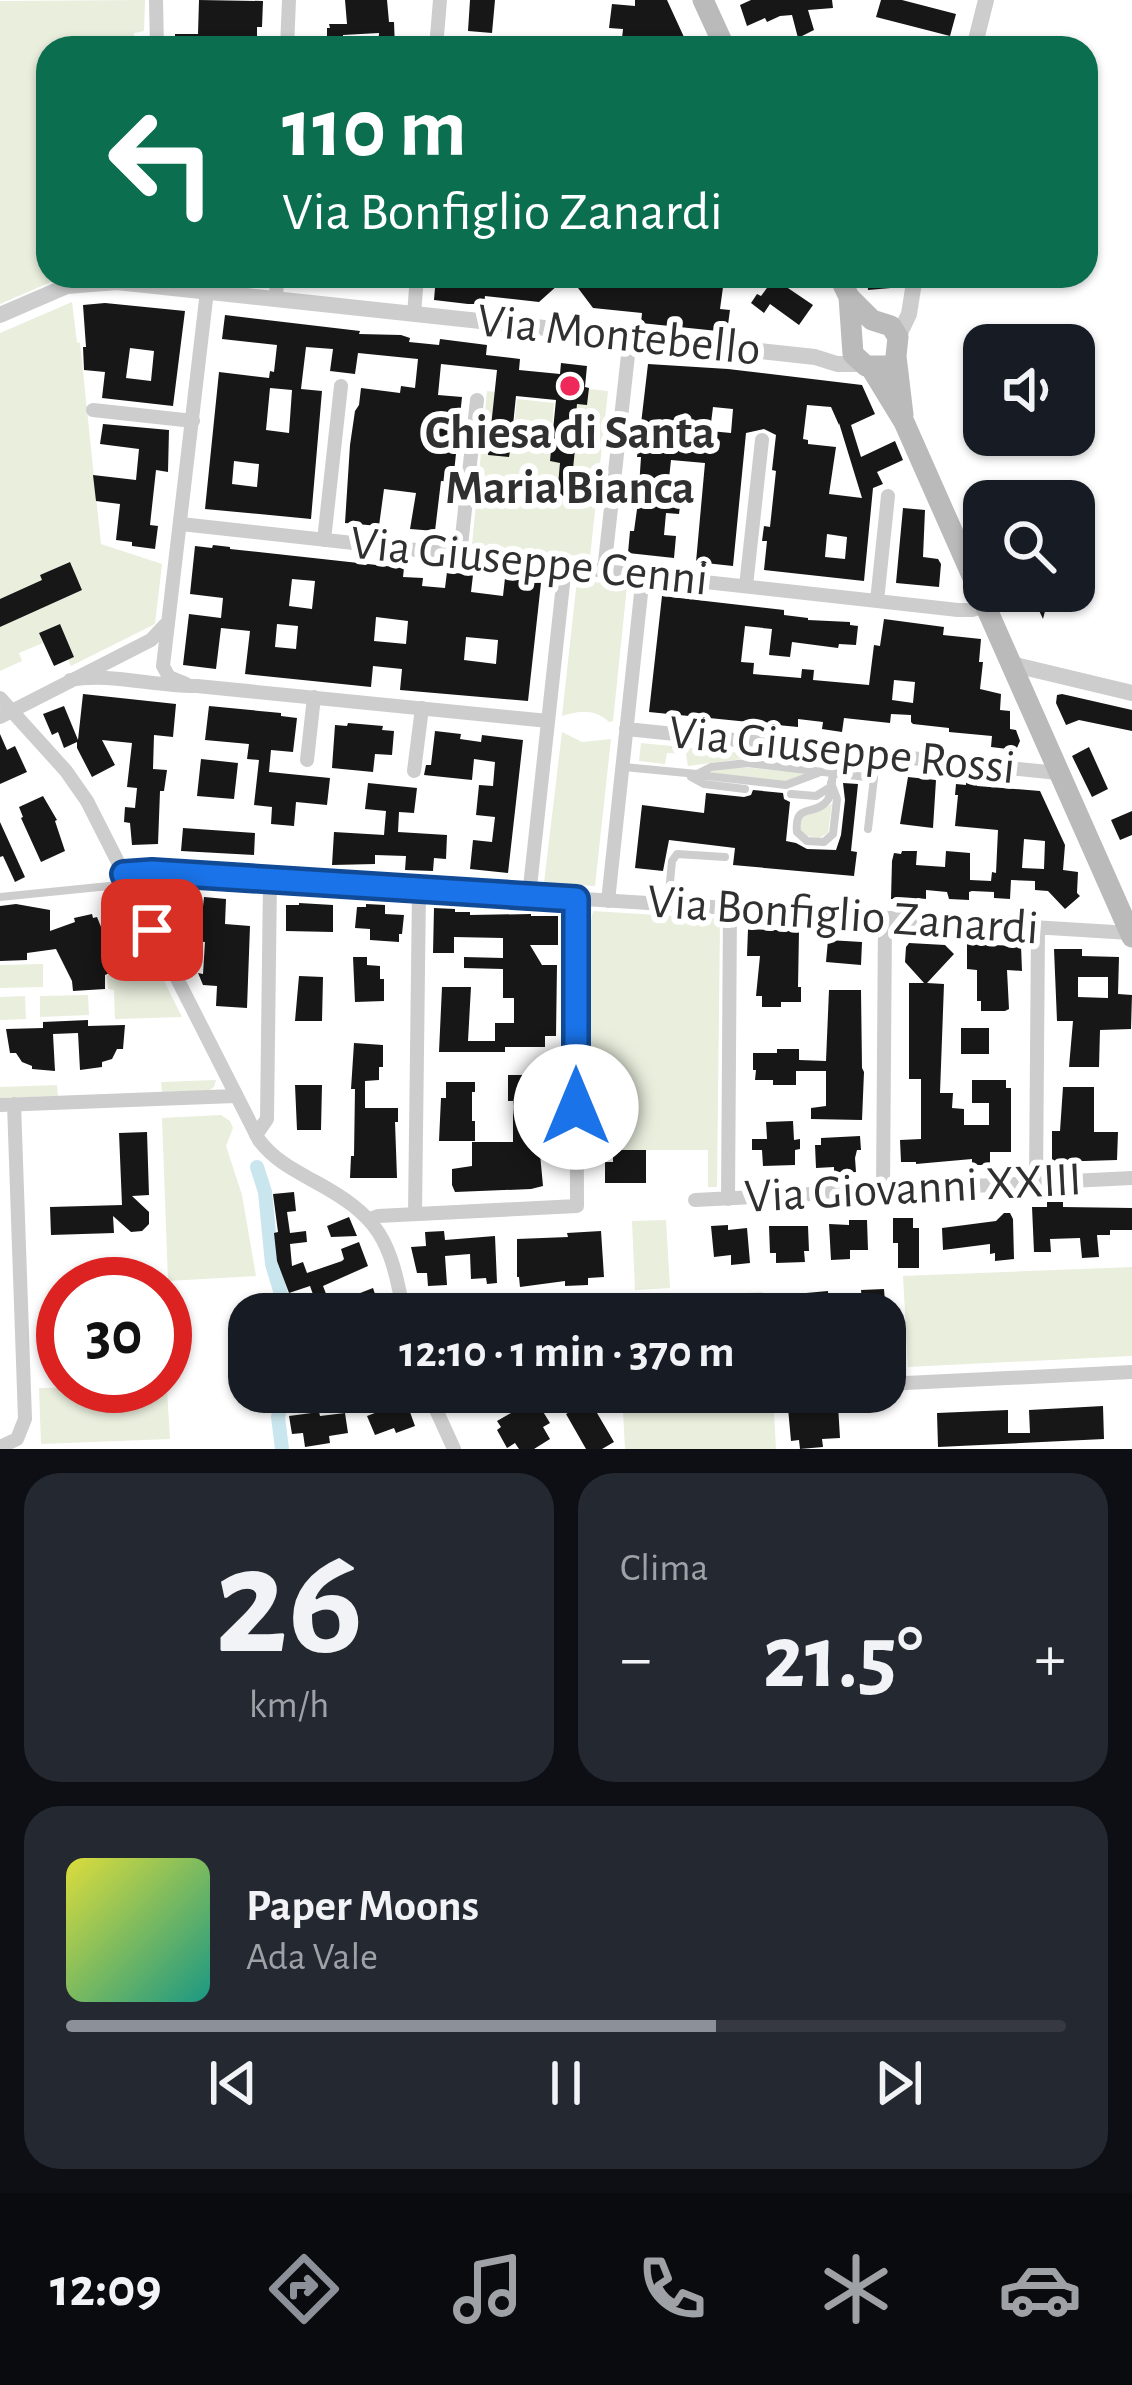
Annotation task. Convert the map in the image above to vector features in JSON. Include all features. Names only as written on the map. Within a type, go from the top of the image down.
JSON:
[{"type":"main road","points":[[703,0],[720,36]]},
{"type":"main road","points":[[845,288],[864,328],[853,354],[904,422],[963,554]]},
{"type":"main road","points":[[864,328],[891,326],[904,422]]},
{"type":"main road","points":[[866,366],[886,366],[897,346]]},
{"type":"main road","points":[[989,612],[1131,935]]},
{"type":"street","points":[[156,0],[157,36]]},
{"type":"street","points":[[288,36],[289,0]]},
{"type":"street","points":[[437,36],[440,0]]},
{"type":"street","points":[[977,36],[986,0]]},
{"type":"street","name":"Via Montebello","points":[[0,315],[64,288]]},
{"type":"street","name":"Via Montebello","points":[[191,288],[866,366]]},
{"type":"street","points":[[275,298],[276,288]]},
{"type":"street","points":[[414,314],[416,288]]},
{"type":"street","points":[[897,346],[909,314],[912,288]]},
{"type":"street","points":[[207,291],[163,669],[175,681],[197,686],[548,721]]},
{"type":"street","name":"Via Montebello","points":[[815,357],[910,296]]},
{"type":"street","points":[[604,571],[630,338]]},
{"type":"street","points":[[324,540],[341,386]]},
{"type":"street","points":[[460,555],[477,400]]},
{"type":"street","points":[[93,410],[193,421]]},
{"type":"street","points":[[746,586],[762,440]]},
{"type":"street","points":[[877,601],[888,496]]},
{"type":"street","name":"Via Giuseppe Cenni","points":[[181,524],[963,610]]},
{"type":"street","points":[[529,896],[565,566]]},
{"type":"street","points":[[608,901],[643,575]]},
{"type":"street","points":[[6,714],[154,638],[169,615]]},
{"type":"street","points":[[1011,664],[1132,693]]},
{"type":"street","points":[[70,680],[197,686]]},
{"type":"street","points":[[308,760],[314,697]]},
{"type":"street","points":[[0,698],[6,714],[81,790],[256,1135],[274,1157],[348,1199],[370,1219],[391,1254],[399,1293]]},
{"type":"street","points":[[415,771],[422,708]]},
{"type":"street","name":"Via Giuseppe Rossi","points":[[626,729],[833,756],[1058,773]]},
{"type":"street","name":"Via Bonfiglio Zanardi","points":[[127,879],[152,872],[1131,935]]},
{"type":"street","points":[[256,1135],[268,1116],[269,880]]},
{"type":"street","points":[[415,1214],[419,889]]},
{"type":"street","points":[[370,1219],[577,1206],[576,899]]},
{"type":"street","points":[[728,1199],[730,909]]},
{"type":"street","points":[[883,1191],[885,918]]},
{"type":"street","points":[[1036,1183],[1038,928]]},
{"type":"street","points":[[0,1448],[17,1439],[25,1419],[7,1104],[235,1096]]},
{"type":"street","name":"Via Giovanni XXIII","points":[[694,1200],[1132,1178]]},
{"type":"street","points":[[906,1383],[1132,1372]]},
{"type":"street","points":[[438,1413],[454,1449]]},
{"type":"lane","points":[[831,778],[837,799],[833,834],[824,842],[807,842],[797,832],[797,820],[831,794],[830,787],[833,756]]},
{"type":"lane","points":[[697,774],[711,767],[747,763],[805,769],[831,778],[874,778],[868,829]]},
{"type":"lane","points":[[622,767],[786,785],[819,773]]},
{"type":"lane","points":[[685,773],[704,784],[745,789]]},
{"type":"lane","points":[[791,794],[818,795],[829,788],[831,778]]},
{"type":"lane","points":[[668,905],[672,861],[677,854],[724,856]]},
{"type":"lane","points":[[0,897],[127,879]]},
{"type":"green space","points":[[145,0],[144,31],[134,36],[36,36],[37,288],[0,304],[0,1]]},
{"type":"green space","points":[[72,302],[101,544],[162,564],[155,624],[71,666],[68,660],[74,657],[59,624],[40,633],[43,643],[19,653],[22,661],[0,671],[0,627],[82,589],[69,562],[40,575],[44,584],[0,599],[0,333]]},
{"type":"green space","points":[[589,389],[608,391],[590,557],[472,545],[487,391],[495,392],[511,445],[551,450],[550,461],[566,463],[557,495],[568,497],[569,493],[580,494],[582,481],[572,479],[577,403],[587,404]]},
{"type":"green space","points":[[517,399],[554,403],[551,439],[513,435]]},
{"type":"green space","points":[[577,580],[627,586],[613,721],[609,722],[586,712],[562,716]]},
{"type":"green space","points":[[562,732],[582,742],[611,739],[595,886],[544,883]]},
{"type":"green space","points":[[641,743],[822,761],[818,765],[749,758],[688,766],[686,754],[667,753],[665,764],[639,761]]},
{"type":"green space","points":[[741,767],[807,773],[786,783],[706,774]]},
{"type":"green space","points":[[832,804],[828,833],[819,838],[803,835],[801,818]]},
{"type":"green space","points":[[122,896],[182,1017],[115,1019],[114,990],[108,989],[107,976],[120,970],[101,915],[119,907]]},
{"type":"green space","points":[[593,911],[720,919],[717,1187],[708,1187],[708,1150],[588,1150]]},
{"type":"green space","points":[[43,964],[43,987],[0,988],[0,965]]},
{"type":"green space","points":[[88,995],[89,1015],[40,1017],[40,996]]},
{"type":"green space","points":[[25,996],[26,1019],[0,1020],[0,997]]},
{"type":"green space","points":[[216,1080],[208,1091],[162,1092],[161,1082]]},
{"type":"green space","points":[[57,1085],[58,1096],[0,1098],[0,1087]]},
{"type":"green space","points":[[221,1115],[230,1121],[233,1128],[226,1146],[242,1195],[256,1276],[192,1280],[192,1257],[167,1257],[162,1118]]},
{"type":"green space","points":[[666,1220],[670,1288],[635,1290],[632,1221]]},
{"type":"green space","points":[[1132,1267],[1132,1356],[908,1367],[903,1276]]},
{"type":"green space","points":[[40,1413],[168,1413],[170,1439],[41,1444]]},
{"type":"green space","points":[[623,1413],[774,1413],[776,1449],[625,1449]]},
{"type":"building","points":[[199,0],[263,1],[257,36],[175,36],[198,34]]},
{"type":"building","points":[[345,0],[387,0],[395,36],[327,36],[329,24],[347,24]]},
{"type":"building","points":[[470,0],[495,0],[492,33],[468,31]]},
{"type":"building","points":[[635,0],[667,0],[684,36],[622,36],[623,29],[609,28],[612,4],[635,6]]},
{"type":"building","points":[[751,0],[832,0],[833,8],[808,10],[814,30],[797,36],[792,15],[747,26],[740,5]]},
{"type":"building","points":[[881,0],[902,0],[956,14],[950,36],[876,17]]},
{"type":"building","points":[[435,288],[555,288],[539,302],[485,296],[484,304],[434,300]]},
{"type":"building","points":[[578,288],[723,288],[720,309],[730,310],[727,332],[641,323],[642,313],[593,308]]},
{"type":"building","points":[[767,288],[788,288],[813,305],[799,325],[770,304],[764,313],[751,303],[757,294],[761,296]]},
{"type":"building","points":[[83,305],[185,311],[173,406],[102,398],[105,372],[84,370]],"holes":[[[130,348],[154,351],[151,381],[126,378]]]},
{"type":"building","points":[[225,315],[359,334],[401,335],[410,338],[409,342],[439,345],[440,339],[487,345],[486,355],[520,359],[519,370],[560,374],[561,363],[587,366],[587,405],[577,404],[574,439],[572,479],[582,480],[580,495],[557,496],[560,463],[550,461],[551,450],[511,445],[509,457],[488,455],[497,370],[441,364],[438,395],[462,397],[453,482],[441,481],[435,531],[410,529],[416,493],[384,489],[379,526],[345,523],[350,445],[361,388],[400,393],[401,386],[415,388],[418,359],[358,353],[355,374],[330,371],[333,349],[306,347],[301,389],[322,391],[311,519],[205,509],[219,372],[269,378],[277,345],[222,339]],"holes":[[[270,388],[292,390],[289,433],[266,430]],[[516,396],[556,400],[552,440],[512,435]],[[234,461],[259,464],[257,487],[232,484]]]},
{"type":"building","points":[[648,364],[862,385],[875,414],[851,425],[861,457],[895,441],[903,460],[877,472],[883,484],[873,488],[864,581],[764,570],[767,541],[762,541],[764,526],[770,527],[776,435],[764,429],[746,433],[733,566],[696,562],[705,463],[671,460],[668,488],[682,490],[679,514],[666,513],[664,535],[676,536],[674,558],[628,553],[638,502],[641,457],[637,457]],"holes":[[[807,405],[831,407],[862,498],[829,494],[836,447],[808,444],[803,439]],[[713,407],[733,409],[731,433],[710,431]],[[827,534],[847,537],[845,559],[825,557]]]},
{"type":"building","points":[[103,424],[169,430],[168,472],[156,470],[150,525],[158,526],[155,549],[116,540],[120,504],[96,501],[93,475],[136,480],[139,449],[100,444]]},
{"type":"building","points":[[903,508],[925,510],[923,557],[941,564],[939,587],[896,583]]},
{"type":"building","points":[[195,546],[404,568],[403,577],[423,578],[422,586],[445,588],[447,572],[473,575],[471,592],[503,596],[505,578],[541,583],[528,701],[400,690],[402,669],[373,666],[371,687],[245,674],[250,631],[221,628],[216,669],[183,665],[189,614],[221,618],[223,598],[190,594]],"holes":[[[292,579],[315,581],[312,609],[289,606]],[[376,617],[408,621],[406,644],[374,641]],[[277,624],[298,626],[296,649],[275,647]],[[466,637],[498,640],[496,664],[464,660]]]},
{"type":"building","points":[[70,562],[82,590],[0,627],[0,599]]},
{"type":"building","points":[[662,596],[784,610],[784,615],[858,626],[856,645],[839,644],[838,648],[792,642],[790,657],[769,655],[772,629],[745,626],[741,662],[754,663],[753,674],[801,678],[802,669],[814,670],[813,680],[869,685],[874,645],[880,646],[884,619],[944,627],[943,635],[981,639],[980,689],[1001,694],[1000,710],[1010,711],[1010,729],[1016,730],[1020,741],[1016,750],[991,747],[992,736],[913,724],[911,715],[891,714],[890,723],[844,718],[842,732],[822,729],[823,722],[798,719],[798,727],[649,712]],"holes":[[[894,680],[915,682],[913,703],[892,700]]]},
{"type":"building","points":[[60,624],[74,657],[54,666],[39,633]]},
{"type":"building","points":[[83,694],[176,704],[173,737],[154,735],[153,769],[167,770],[164,791],[160,791],[158,844],[132,845],[130,823],[124,822],[125,807],[135,808],[137,788],[127,787],[132,743],[102,740],[115,765],[92,777],[77,742],[64,748],[58,732],[52,735],[43,714],[64,706],[78,740]]},
{"type":"building","points":[[1057,695],[1132,710],[1132,731],[1079,720],[1066,725],[1056,703]]},
{"type":"building","points":[[209,706],[297,718],[293,752],[271,750],[269,772],[330,778],[327,805],[296,802],[294,826],[271,824],[272,807],[254,805],[259,760],[247,759],[249,744],[205,740]]},
{"type":"building","points":[[335,725],[394,731],[392,755],[375,754],[373,772],[332,768]]},
{"type":"building","points":[[435,731],[481,742],[482,735],[523,740],[508,873],[470,869],[473,840],[492,842],[495,817],[476,815],[479,785],[493,786],[495,762],[474,759],[472,780],[424,775],[426,765],[431,765]]},
{"type":"building","points":[[0,734],[7,750],[15,746],[27,772],[0,784]]},
{"type":"building","points":[[1089,747],[1108,789],[1092,797],[1072,756]]},
{"type":"building","points":[[201,759],[238,763],[234,799],[197,796]]},
{"type":"building","points":[[908,777],[936,780],[933,828],[900,824]]},
{"type":"building","points":[[368,783],[417,788],[414,813],[399,812],[398,832],[447,835],[446,859],[434,858],[433,871],[405,870],[406,856],[375,855],[375,864],[332,865],[334,832],[384,835],[386,811],[365,809]]},
{"type":"building","points":[[843,783],[858,784],[851,851],[857,852],[854,876],[733,865],[735,848],[669,840],[663,871],[635,868],[642,805],[704,813],[706,793],[744,797],[753,790],[783,793],[790,802],[786,841],[807,849],[836,850],[845,800]]},
{"type":"building","points":[[956,784],[1040,791],[1065,845],[1063,870],[1078,872],[1080,896],[1065,909],[1048,891],[1035,890],[1035,881],[1011,880],[1010,899],[972,891],[969,900],[949,899],[947,892],[926,890],[926,899],[891,899],[892,861],[894,853],[902,851],[917,851],[916,865],[945,867],[946,851],[970,853],[970,880],[991,881],[992,872],[996,873],[998,830],[955,826]],"holes":[[[1024,839],[1045,841],[1044,869],[1022,868]]]},
{"type":"building","points":[[43,796],[57,820],[65,851],[41,862],[19,807]]},
{"type":"building","points":[[1132,811],[1132,835],[1120,840],[1111,820]]},
{"type":"building","points":[[0,822],[25,877],[15,882],[0,857]]},
{"type":"building","points":[[183,828],[255,833],[254,855],[181,851]]},
{"type":"building","points":[[204,897],[226,899],[225,924],[250,926],[247,1008],[216,1006],[217,986],[203,985],[198,973],[203,974],[205,942],[182,940],[183,915],[202,916]]},
{"type":"building","points":[[286,905],[333,905],[333,932],[286,931]]},
{"type":"building","points":[[385,905],[385,914],[404,915],[399,942],[370,940],[370,929],[355,928],[357,907]]},
{"type":"building","points":[[0,906],[50,910],[50,931],[75,922],[74,918],[97,917],[118,969],[105,975],[105,989],[73,991],[56,949],[27,953],[27,960],[0,961]]},
{"type":"building","points":[[434,908],[470,915],[558,916],[558,945],[530,945],[542,965],[557,965],[556,1036],[545,1036],[545,1047],[439,1052],[442,987],[471,987],[468,1041],[495,1041],[495,1023],[514,1023],[514,998],[503,998],[503,969],[464,968],[464,957],[503,958],[503,938],[454,937],[454,953],[433,953]]},
{"type":"building","points":[[748,929],[799,931],[801,1002],[762,1007],[762,996],[756,996],[760,956],[747,956]]},
{"type":"building","points":[[828,940],[862,942],[861,965],[826,962]]},
{"type":"building","points":[[909,943],[945,945],[954,954],[927,983],[944,984],[940,1093],[953,1093],[952,1108],[964,1109],[964,1125],[989,1125],[989,1103],[972,1103],[972,1080],[1006,1080],[1006,1088],[1011,1088],[1011,1152],[990,1152],[990,1165],[972,1165],[972,1159],[901,1162],[900,1140],[921,1139],[921,1079],[909,1079],[909,983],[924,983],[905,962]]},
{"type":"building","points":[[967,944],[1021,946],[1022,971],[1007,970],[1009,1009],[981,1011],[977,970],[967,969]]},
{"type":"building","points":[[1054,949],[1119,957],[1118,994],[1132,995],[1131,1029],[1100,1030],[1099,1067],[1069,1067],[1073,1021],[1057,1021]],"holes":[[[1078,977],[1108,977],[1108,998],[1078,997]]]},
{"type":"building","points":[[353,957],[367,957],[367,965],[380,966],[384,1001],[355,1002]]},
{"type":"building","points":[[299,976],[323,977],[322,1021],[295,1021]]},
{"type":"building","points":[[829,990],[861,990],[862,1120],[811,1119],[811,1108],[826,1106],[826,1071],[796,1071],[796,1085],[755,1080],[753,1053],[799,1049],[799,1060],[826,1061]]},
{"type":"building","points":[[88,1020],[88,1026],[125,1025],[123,1049],[117,1049],[102,1067],[80,1070],[78,1033],[53,1034],[55,1071],[32,1069],[10,1053],[6,1029]]},
{"type":"building","points":[[961,1028],[989,1028],[989,1054],[961,1054]]},
{"type":"building","points":[[354,1043],[383,1045],[379,1080],[365,1081],[365,1108],[398,1108],[397,1178],[350,1178]]},
{"type":"building","points":[[508,1075],[526,1075],[526,1085],[548,1085],[548,1105],[541,1117],[532,1117],[532,1142],[539,1143],[543,1186],[455,1192],[452,1169],[472,1166],[472,1142],[513,1142]]},
{"type":"building","points":[[446,1082],[475,1082],[475,1141],[439,1141]]},
{"type":"building","points":[[295,1085],[322,1085],[321,1130],[297,1130]]},
{"type":"building","points":[[1063,1087],[1094,1087],[1094,1132],[1118,1132],[1117,1160],[1052,1162],[1052,1131],[1060,1131]]},
{"type":"building","points":[[793,1121],[794,1140],[800,1139],[795,1165],[763,1166],[762,1150],[752,1150],[752,1139],[767,1139],[766,1122]]},
{"type":"building","points":[[147,1132],[149,1195],[132,1196],[149,1212],[149,1224],[131,1232],[113,1216],[114,1233],[51,1235],[50,1207],[122,1205],[119,1133]]},
{"type":"building","points":[[860,1136],[856,1172],[834,1174],[834,1167],[816,1168],[815,1145],[821,1145],[821,1138]]},
{"type":"building","points":[[613,1150],[646,1150],[646,1183],[605,1183],[605,1162],[613,1162]]},
{"type":"building","points":[[294,1192],[296,1211],[287,1212],[290,1233],[306,1231],[307,1242],[290,1244],[292,1266],[303,1262],[307,1273],[342,1261],[341,1249],[359,1242],[368,1266],[323,1286],[326,1293],[312,1293],[310,1286],[289,1293],[277,1261],[273,1194]]},
{"type":"building","points":[[1047,1202],[1063,1202],[1063,1207],[1132,1208],[1132,1230],[1097,1235],[1099,1257],[1082,1258],[1080,1238],[1050,1239],[1051,1252],[1034,1252],[1032,1207],[1047,1207]]},
{"type":"building","points":[[1004,1213],[1013,1219],[1014,1259],[995,1261],[990,1244],[943,1250],[942,1228],[996,1221]]},
{"type":"building","points":[[349,1217],[357,1236],[331,1237],[327,1226]]},
{"type":"building","points":[[893,1218],[913,1218],[913,1228],[919,1228],[919,1268],[898,1268]]},
{"type":"building","points":[[849,1220],[867,1220],[868,1250],[850,1250],[850,1259],[831,1260],[829,1224],[849,1225]]},
{"type":"building","points":[[728,1225],[728,1230],[747,1228],[750,1263],[731,1265],[731,1255],[714,1257],[711,1226]]},
{"type":"building","points":[[769,1226],[808,1226],[805,1262],[776,1263],[776,1253],[770,1253]]},
{"type":"building","points":[[444,1231],[445,1240],[495,1236],[497,1283],[471,1279],[470,1254],[445,1256],[447,1285],[428,1286],[427,1273],[417,1273],[411,1247],[426,1246],[425,1232]]},
{"type":"building","points":[[601,1231],[604,1277],[588,1278],[588,1285],[565,1286],[565,1281],[520,1287],[517,1239]]},
{"type":"building","points":[[1103,1406],[1104,1439],[938,1447],[937,1413],[1008,1410],[1008,1433],[1030,1433],[1029,1410]]},
{"type":"building","points":[[345,1413],[348,1433],[329,1436],[330,1443],[305,1447],[303,1433],[292,1434],[289,1416]]},
{"type":"building","points":[[410,1413],[415,1426],[375,1435],[367,1416]]},
{"type":"building","points":[[511,1413],[544,1413],[550,1423],[543,1427],[550,1439],[534,1449],[519,1449],[515,1443],[507,1448],[497,1421]]},
{"type":"building","points":[[597,1413],[614,1442],[602,1449],[586,1449],[566,1414]]},
{"type":"building","points":[[788,1413],[838,1413],[840,1438],[822,1439],[823,1447],[800,1449],[799,1440],[791,1441]]},
{"type":"waterway","points":[[257,1167],[281,1293]]},
{"type":"waterway","points":[[279,1413],[282,1449]]},
{"type":"place","name":"Chiesa di Santa Maria Bianca","points":[[570,386]]},
{"type":"route","points":[[152,930],[124,874],[576,899],[576,1107]]}]
